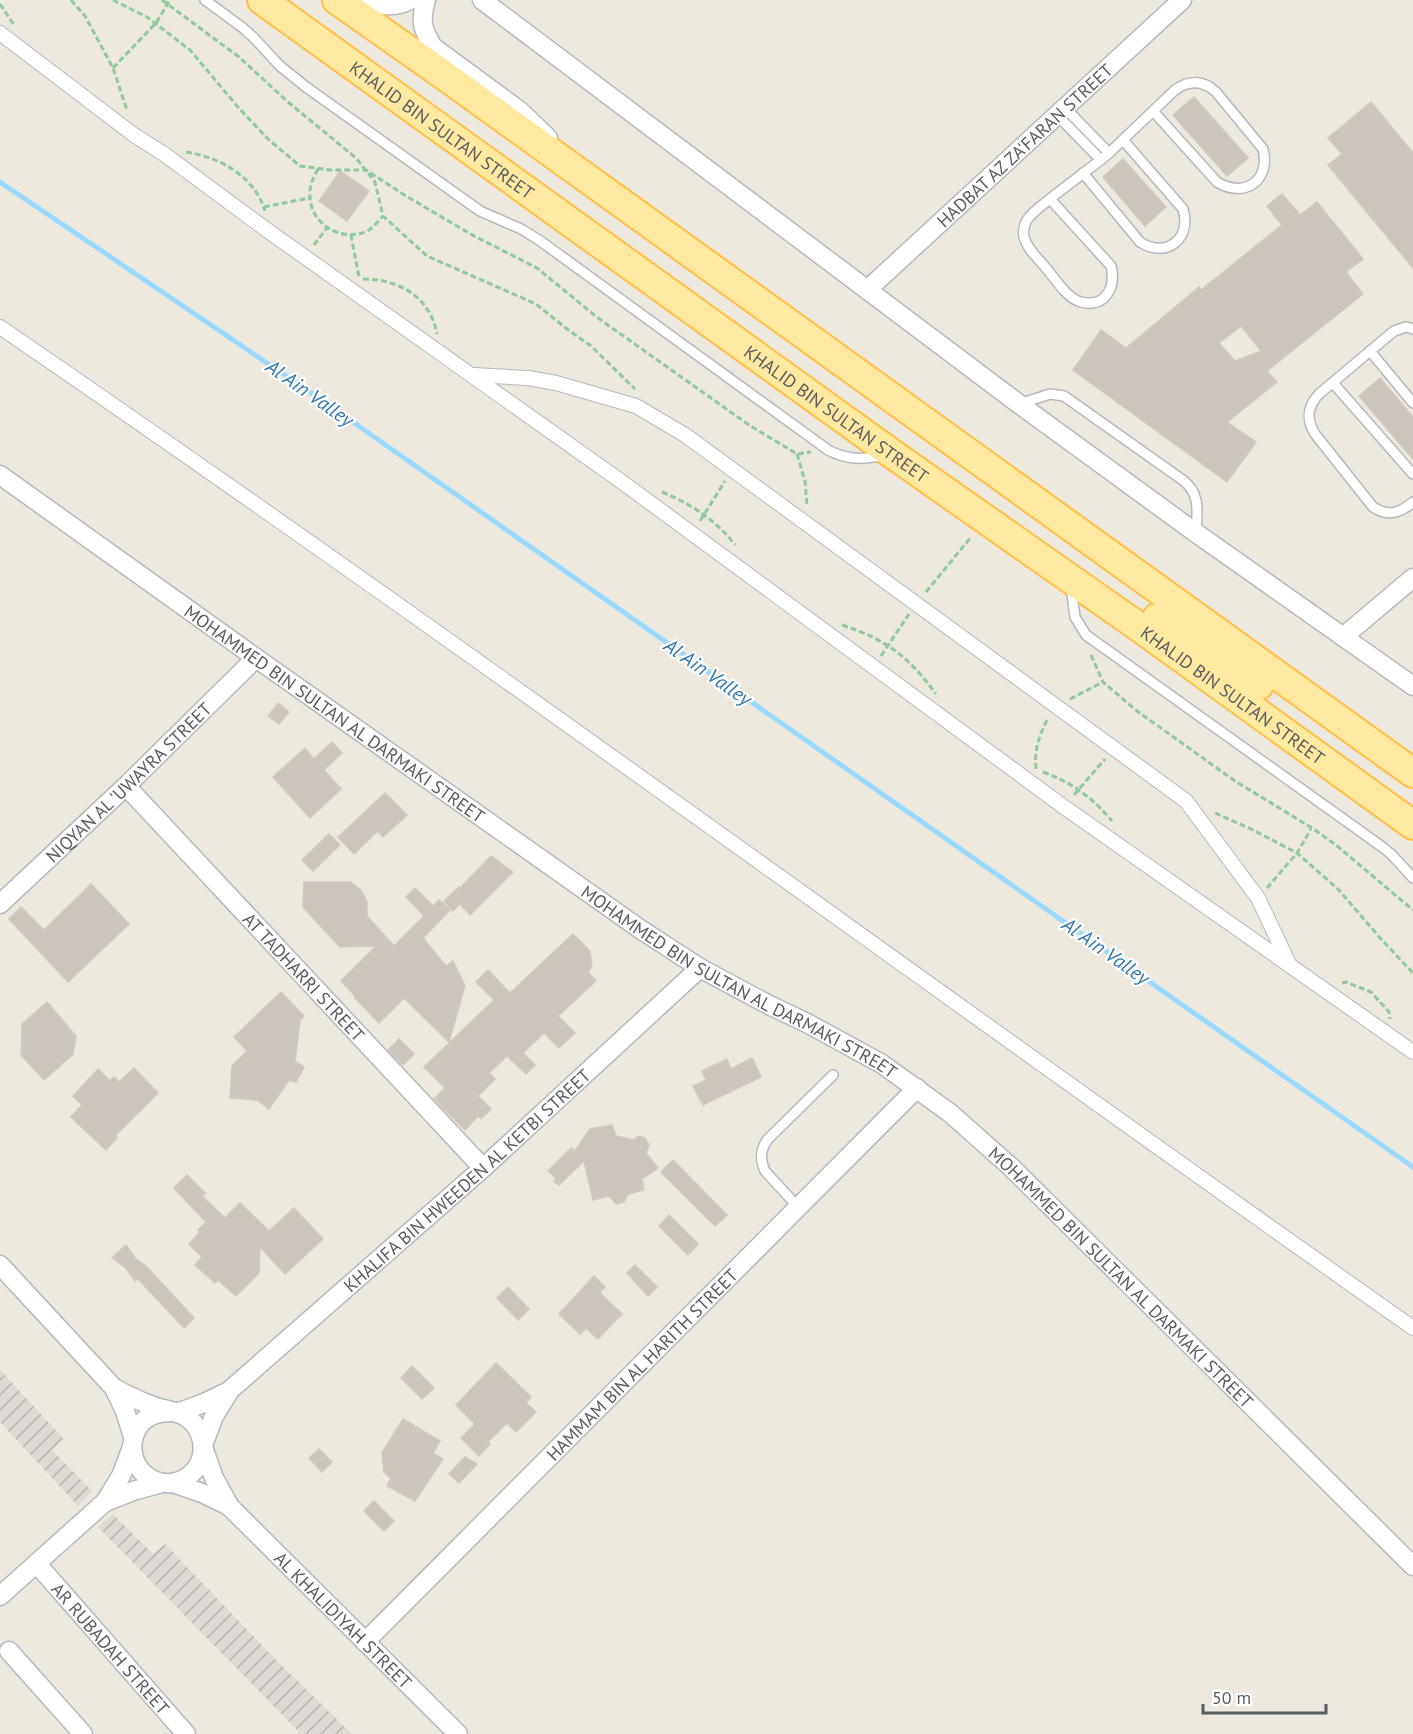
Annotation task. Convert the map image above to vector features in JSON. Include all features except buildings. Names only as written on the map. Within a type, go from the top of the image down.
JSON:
[{"type":"main road","name":"KHALID BIN SULTAN STREET","points":[[262,0],[1413,825]]},
{"type":"main road","points":[[336,0],[1413,773]]},
{"type":"main road","points":[[1139,627],[1144,618],[1155,616],[1304,714],[1329,725],[1354,731]]},
{"type":"street","points":[[367,0],[387,6],[403,4],[410,0]]},
{"type":"street","points":[[426,0],[422,17],[425,33],[433,47],[528,117],[571,168]]},
{"type":"street","name":"HADBAT AZ ZA'FARAN STREET","points":[[867,290],[1182,0]]},
{"type":"street","points":[[488,2],[1019,404],[1413,686]]},
{"type":"street","points":[[0,33],[134,135],[474,375],[1064,807],[1413,1052]]},
{"type":"street","points":[[0,327],[260,507],[1413,1328]]},
{"type":"street","points":[[474,375],[528,378],[556,383],[636,406],[685,435],[732,469],[1186,801],[1258,898],[1290,966]]},
{"type":"street","name":"MOHAMMED BIN SULTAN AL DARMAKI STREET","points":[[0,475],[640,929],[700,968],[882,1064],[950,1113],[1012,1168],[1413,1566]]},
{"type":"street","points":[[1343,637],[1413,578]]},
{"type":"street","name":"NIQYAN AL 'UWAYRA STREET","points":[[0,904],[126,786],[256,658]]},
{"type":"street","name":"AT TADHARRI STREET","points":[[126,786],[483,1168]]},
{"type":"street","name":"KHALIFA BIN HWEEDEN AL KETBI STREET","points":[[203,1446],[214,1416],[231,1390],[483,1168],[700,968]]},
{"type":"street","name":"HAMMAM BIN AL HARITH STREET","points":[[365,1642],[917,1088]]},
{"type":"street","points":[[0,1265],[114,1388],[125,1411],[133,1457],[137,1466],[152,1480],[168,1483]]},
{"type":"street","points":[[105,1502],[133,1491],[183,1480],[198,1467],[203,1446],[201,1434],[187,1418],[142,1402],[114,1388]]},
{"type":"street","name":"KHALIFA BIN HWEEDEN AL KETBI STREET","points":[[175,1412],[204,1403],[231,1390]]},
{"type":"street","points":[[0,1596],[105,1502],[121,1476],[139,1425],[148,1417],[160,1412],[175,1412]]},
{"type":"street","name":"AL KHALIDIYAH STREET","points":[[203,1446],[213,1478],[230,1507],[458,1734]]},
{"type":"street","name":"AL KHALIDIYAH STREET","points":[[168,1483],[202,1493],[230,1507]]},
{"type":"street","name":"AR RUBADAH STREET","points":[[37,1564],[186,1734]]},
{"type":"street","points":[[9,1651],[83,1734]]},
{"type":"lane","points":[[205,0],[254,38],[280,66],[326,101],[480,211],[521,229],[539,240],[828,450],[854,459],[873,458],[891,453]]},
{"type":"lane","points":[[1050,199],[1111,266],[1114,276],[1112,286],[1106,296],[1098,302],[1077,301],[1068,294],[1027,244],[1024,231],[1028,218],[1050,199],[1101,160],[1153,111],[1181,86],[1195,82],[1210,87],[1263,148],[1265,165],[1262,174],[1257,181],[1242,189],[1225,187],[1153,111]]},
{"type":"lane","points":[[1061,112],[1109,153]]},
{"type":"lane","points":[[1061,112],[1101,160]]},
{"type":"lane","points":[[1083,173],[1140,242],[1157,249],[1166,248],[1175,243],[1185,227],[1183,209],[1123,140]]},
{"type":"lane","points":[[1413,329],[1406,327],[1394,331],[1370,351],[1313,401],[1308,418],[1315,434],[1373,507],[1387,513],[1394,513],[1413,502]]},
{"type":"lane","points":[[1370,351],[1413,403]]},
{"type":"lane","points":[[1333,383],[1413,474]]},
{"type":"lane","points":[[1019,404],[1050,394],[1064,396],[1184,481],[1195,493],[1197,501],[1196,532]]},
{"type":"lane","points":[[1070,579],[1075,617],[1086,635],[1381,846],[1413,878]]},
{"type":"lane","points":[[798,1207],[765,1171],[762,1164],[762,1151],[767,1140],[833,1076]]},
{"type":"path","points":[[71,0],[85,16],[113,68],[134,135]]},
{"type":"path","points":[[113,0],[147,17],[189,50],[268,139],[300,166],[318,169],[366,170],[474,236],[537,268],[598,318],[749,425],[797,454],[828,450]]},
{"type":"path","points":[[162,0],[169,2],[239,57],[288,102],[356,158],[375,182],[383,216],[427,256],[536,304],[591,346],[640,394]]},
{"type":"path","points":[[113,68],[156,23],[169,2]]},
{"type":"path","points":[[164,154],[188,152],[212,158],[234,169],[252,186],[264,207],[271,233]]},
{"type":"path","points":[[318,169],[311,183],[309,198],[315,215],[327,228],[339,234],[351,235],[369,230],[383,216]]},
{"type":"path","points":[[264,207],[309,198]]},
{"type":"path","points":[[306,256],[327,228]]},
{"type":"path","points":[[351,235],[360,279]]},
{"type":"path","points":[[343,284],[360,279],[380,279],[399,284],[416,296],[429,311],[436,330],[438,350]]},
{"type":"path","points":[[797,454],[805,481],[806,523]]},
{"type":"path","points":[[691,532],[705,514],[732,469]]},
{"type":"path","points":[[874,666],[917,603],[986,520]]},
{"type":"path","points":[[805,616],[836,622],[888,644],[920,672],[941,699]]},
{"type":"path","points":[[1086,635],[1088,647],[1103,682],[1137,711],[1235,781],[1336,845],[1413,910]]},
{"type":"path","points":[[1064,807],[1114,749]]},
{"type":"path","points":[[1186,801],[1251,829],[1297,853],[1338,889],[1413,973]]},
{"type":"path","points":[[1258,898],[1297,853],[1312,828]]},
{"type":"shaded area","points":[[0,1370],[64,1439],[52,1450],[92,1491],[78,1506],[0,1422]]},
{"type":"shaded area","points":[[113,1514],[153,1554],[165,1544],[279,1663],[352,1734],[301,1734],[98,1527]]},
{"type":"waterway","name":"Al Ain Valley","points":[[0,182],[323,401],[1413,1167]]}]
